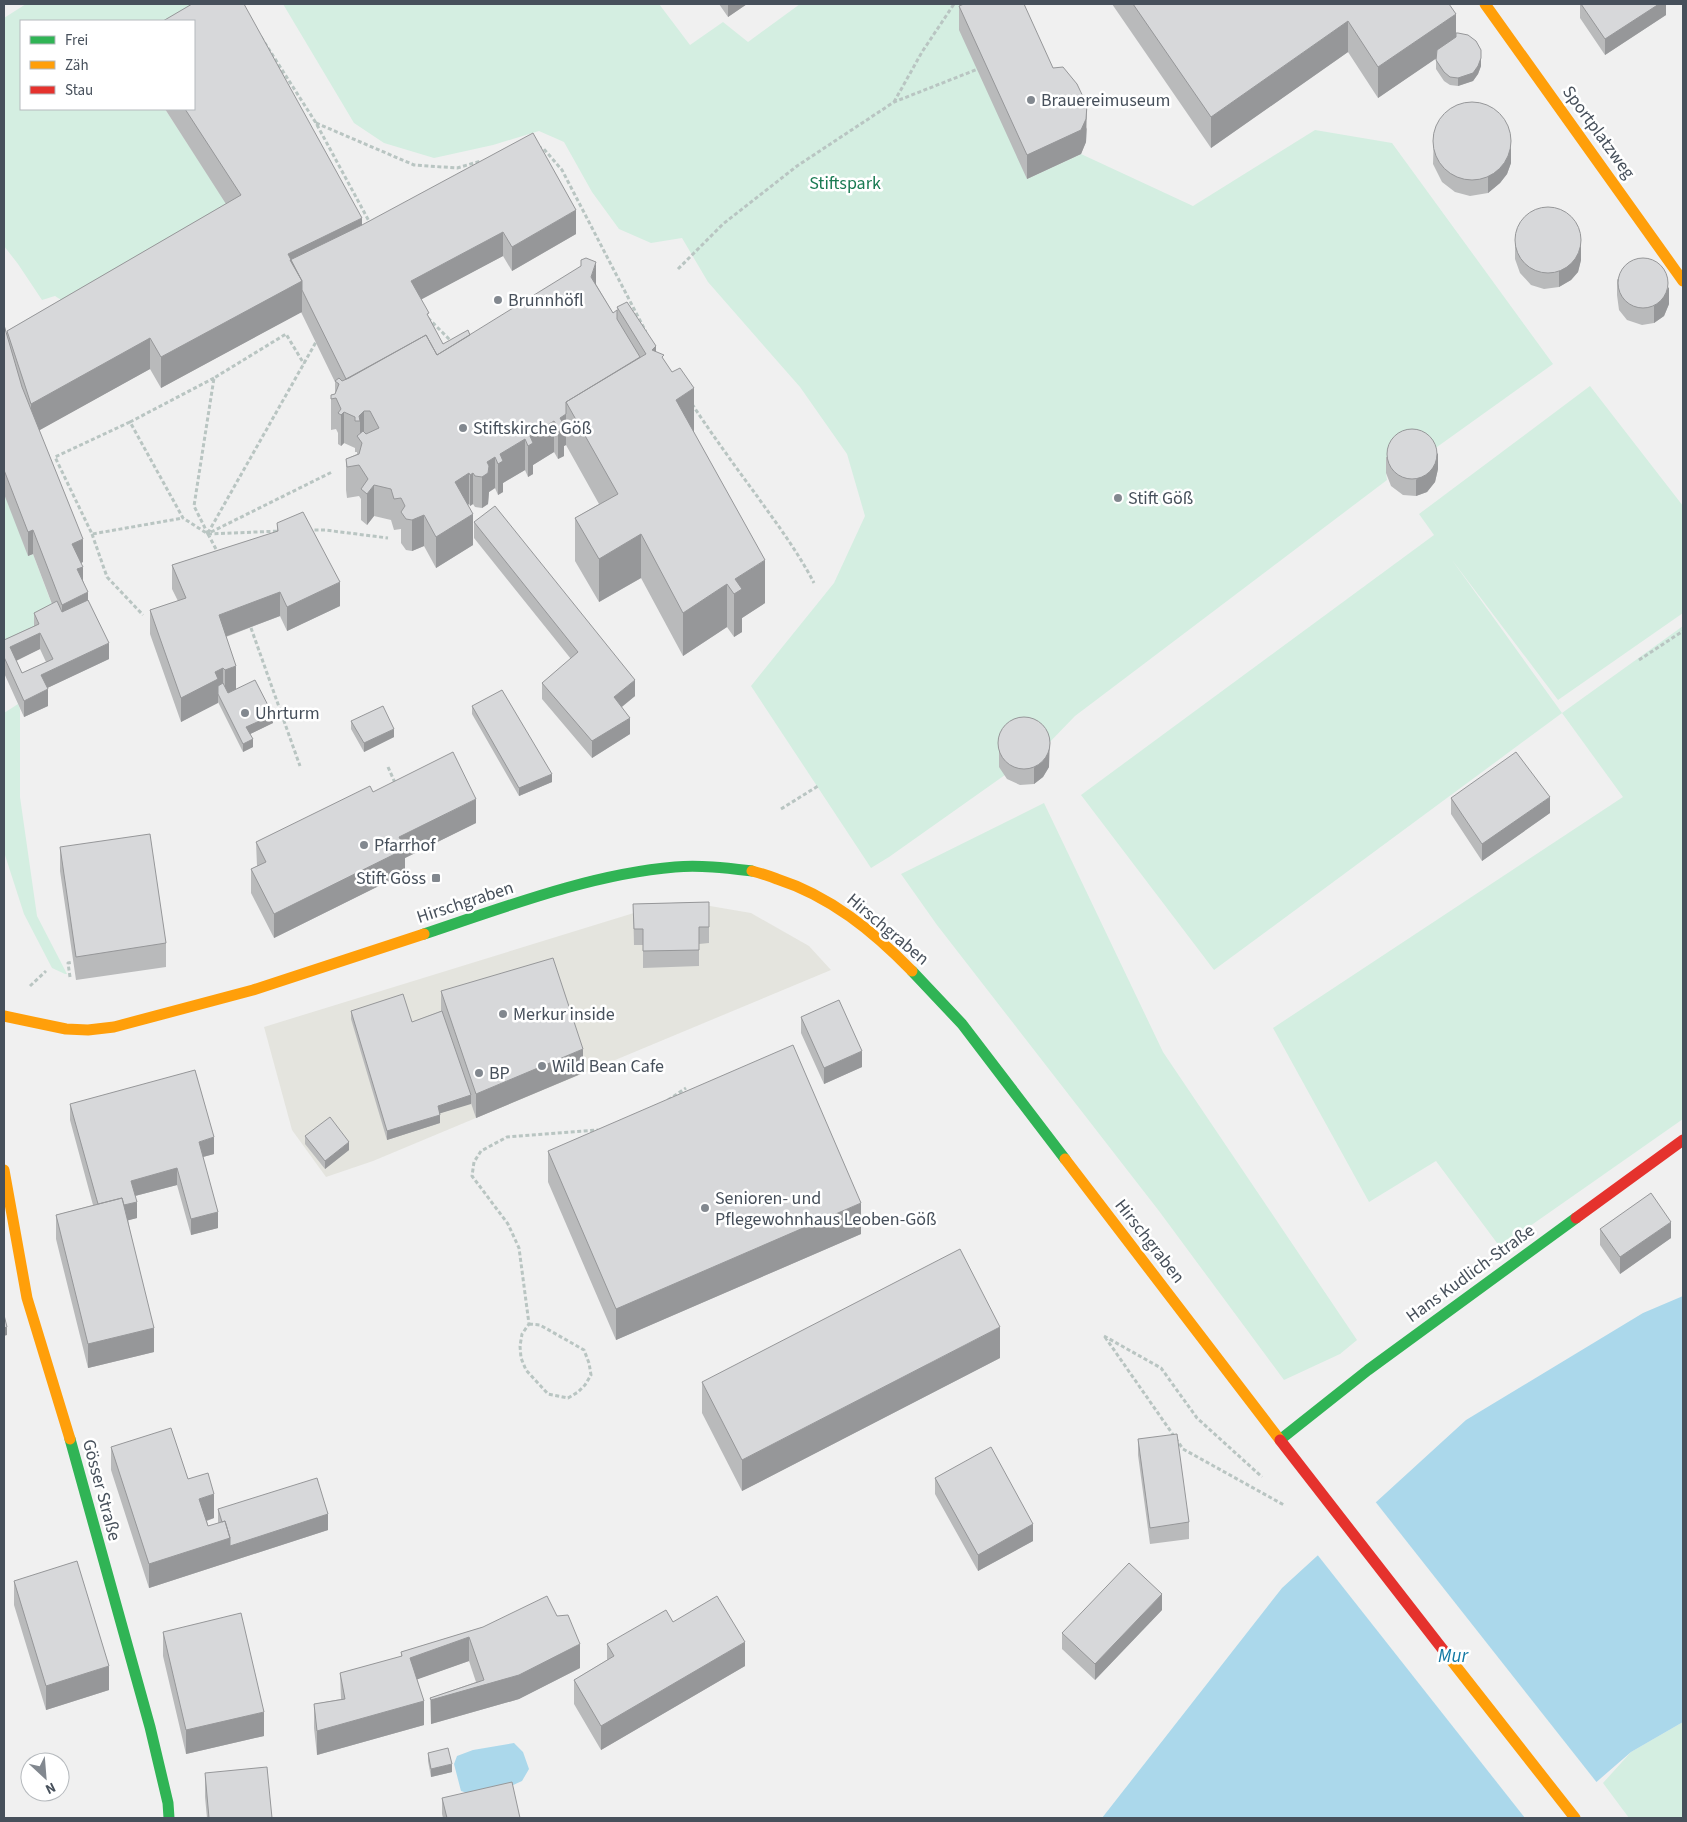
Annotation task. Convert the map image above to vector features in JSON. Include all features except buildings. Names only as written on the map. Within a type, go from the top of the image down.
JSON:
[{"type":"main road","name":"Sportplatzweg","points":[[1485,4],[1683,281]]},
{"type":"main road","name":"Hirschgraben","points":[[4,1016],[76,1030],[112,1027],[211,1002],[537,898],[633,872],[668,868],[727,868],[756,872],[795,884],[844,911],[873,935],[924,983],[962,1024],[1340,1518],[1575,1818]]},
{"type":"main road","name":"Hans Kudlich-Straße","points":[[1281,1440],[1368,1370],[1683,1140]]},
{"type":"main road","name":"Gösser Straße","points":[[4,1170],[28,1298],[78,1465],[150,1727],[170,1818]]},
{"type":"path","points":[[894,102],[922,52],[954,4]]},
{"type":"path","points":[[259,32],[316,123],[375,231]]},
{"type":"path","points":[[678,269],[723,224],[797,166],[894,102],[978,69]]},
{"type":"path","points":[[316,123],[414,165],[456,168],[490,160]]},
{"type":"path","points":[[535,148],[543,148],[562,170],[650,338]]},
{"type":"path","points":[[426,316],[451,341]]},
{"type":"path","points":[[143,615],[107,577],[92,534],[55,457],[130,422],[214,378],[286,334],[304,364]]},
{"type":"path","points":[[208,534],[316,342]]},
{"type":"path","points":[[214,378],[194,506],[220,556]]},
{"type":"path","points":[[691,403],[712,435],[784,533],[814,583]]},
{"type":"path","points":[[130,422],[183,518],[208,534],[286,531]]},
{"type":"path","points":[[208,534],[332,472]]},
{"type":"path","points":[[92,534],[183,518]]},
{"type":"path","points":[[305,530],[325,530],[388,538]]},
{"type":"path","points":[[251,628],[300,766]]},
{"type":"path","points":[[1639,660],[1683,631]]},
{"type":"path","points":[[388,767],[398,790]]},
{"type":"path","points":[[781,809],[818,786]]},
{"type":"path","points":[[70,977],[68,963],[74,962]]},
{"type":"path","points":[[662,1104],[686,1088]]},
{"type":"path","points":[[529,1324],[540,1325],[584,1350],[591,1375],[578,1392],[568,1398],[548,1394],[526,1370],[521,1358],[520,1346],[522,1334],[529,1324],[519,1248],[508,1224],[472,1176],[474,1162],[481,1151],[507,1136],[601,1130]]},
{"type":"path","points":[[1268,1482],[1197,1418],[1161,1368],[1104,1336],[1183,1449],[1288,1508]]},
{"type":"shaded area","points":[[710,906],[751,913],[809,946],[831,970],[373,1161],[326,1177],[292,1130],[264,1027],[650,908]]},
{"type":"green space","points":[[26,4],[226,4],[195,20],[20,20],[20,110],[166,110],[241,226],[86,316],[55,296],[42,300],[4,246],[4,18]]},
{"type":"green space","name":"Stiftspark","points":[[283,4],[659,4],[690,45],[723,22],[748,42],[800,4],[1012,4],[1027,179],[1081,154],[1193,206],[1315,130],[1392,143],[1553,364],[1430,452],[1386,473],[1387,480],[1075,716],[1046,746],[871,868],[751,686],[834,583],[865,516],[847,454],[800,387],[708,282],[682,238],[651,243],[619,229],[592,192],[564,142],[539,131],[493,145],[434,158],[384,143],[354,123]]},
{"type":"green space","points":[[1590,386],[1683,506],[1683,613],[1558,700],[1452,560],[1562,713],[1214,970],[1081,795],[1434,535],[1419,514]]},
{"type":"green space","points":[[4,493],[29,556],[33,554],[57,618],[4,656]]},
{"type":"green space","points":[[1683,626],[1683,1119],[1500,1247],[1436,1161],[1369,1202],[1273,1028],[1623,797],[1562,713]]},
{"type":"green space","points":[[18,704],[20,709],[20,797],[37,916],[67,974],[52,968],[24,914],[4,852],[4,713]]},
{"type":"green space","points":[[1044,803],[1163,1052],[1357,1340],[1340,1354],[1284,1380],[1159,1211],[937,925],[901,874]]},
{"type":"green space","points":[[1683,1722],[1683,1818],[1629,1818],[1603,1783],[1631,1752]]},
{"type":"water","name":"Mur","points":[[1683,1296],[1683,1722],[1631,1752],[1555,1818],[1102,1818],[1282,1588],[1466,1420],[1643,1313]]},
{"type":"water","points":[[514,1743],[523,1752],[529,1769],[522,1781],[511,1786],[473,1795],[461,1791],[454,1764],[457,1756],[473,1750]]},
{"type":"pier","points":[[1374,1500],[1598,1784],[1559,1818],[1525,1818],[1316,1553]]},
{"type":"traffic: fast","points":[[424,934],[548,893],[580,884],[643,871],[685,866],[752,871]]},
{"type":"traffic: fast","points":[[912,971],[962,1024],[1065,1159]]},
{"type":"traffic: fast","points":[[1281,1439],[1368,1370],[1576,1218]]},
{"type":"traffic: fast","points":[[70,1439],[150,1727],[168,1803],[169,1818]]},
{"type":"traffic: slow","points":[[1485,4],[1683,281]]},
{"type":"traffic: slow","points":[[752,871],[796,886],[833,905],[882,942],[912,971]]},
{"type":"traffic: slow","points":[[4,1016],[66,1029],[88,1030],[114,1027],[253,990],[424,934]]},
{"type":"traffic: slow","points":[[1065,1159],[1280,1440]]},
{"type":"traffic: slow","points":[[4,1170],[27,1298],[70,1439]]},
{"type":"traffic: slow","points":[[1444,1651],[1575,1818]]},
{"type":"traffic: jam","points":[[1576,1218],[1683,1140]]},
{"type":"traffic: jam","points":[[1280,1440],[1444,1651]]},
{"type":"place","name":"Brauereimuseum","points":[[1031,100]]},
{"type":"place","name":"Brunnhöfl","points":[[498,300]]},
{"type":"place","name":"Stiftskirche Göß","points":[[463,428]]},
{"type":"place","name":"Stift Göß","points":[[1118,498]]},
{"type":"place","name":"Uhrturm","points":[[245,713]]},
{"type":"place","name":"Pfarrhof","points":[[364,845]]},
{"type":"place","name":"Stift Göss","points":[[436,878]]},
{"type":"place","name":"Merkur inside","points":[[503,1014]]},
{"type":"place","name":"Wild Bean Cafe","points":[[542,1066]]},
{"type":"place","name":"BP","points":[[479,1073]]},
{"type":"place","name":"Senioren- und Pflegewohnhaus Leoben-Göß","points":[[705,1208]]}]
